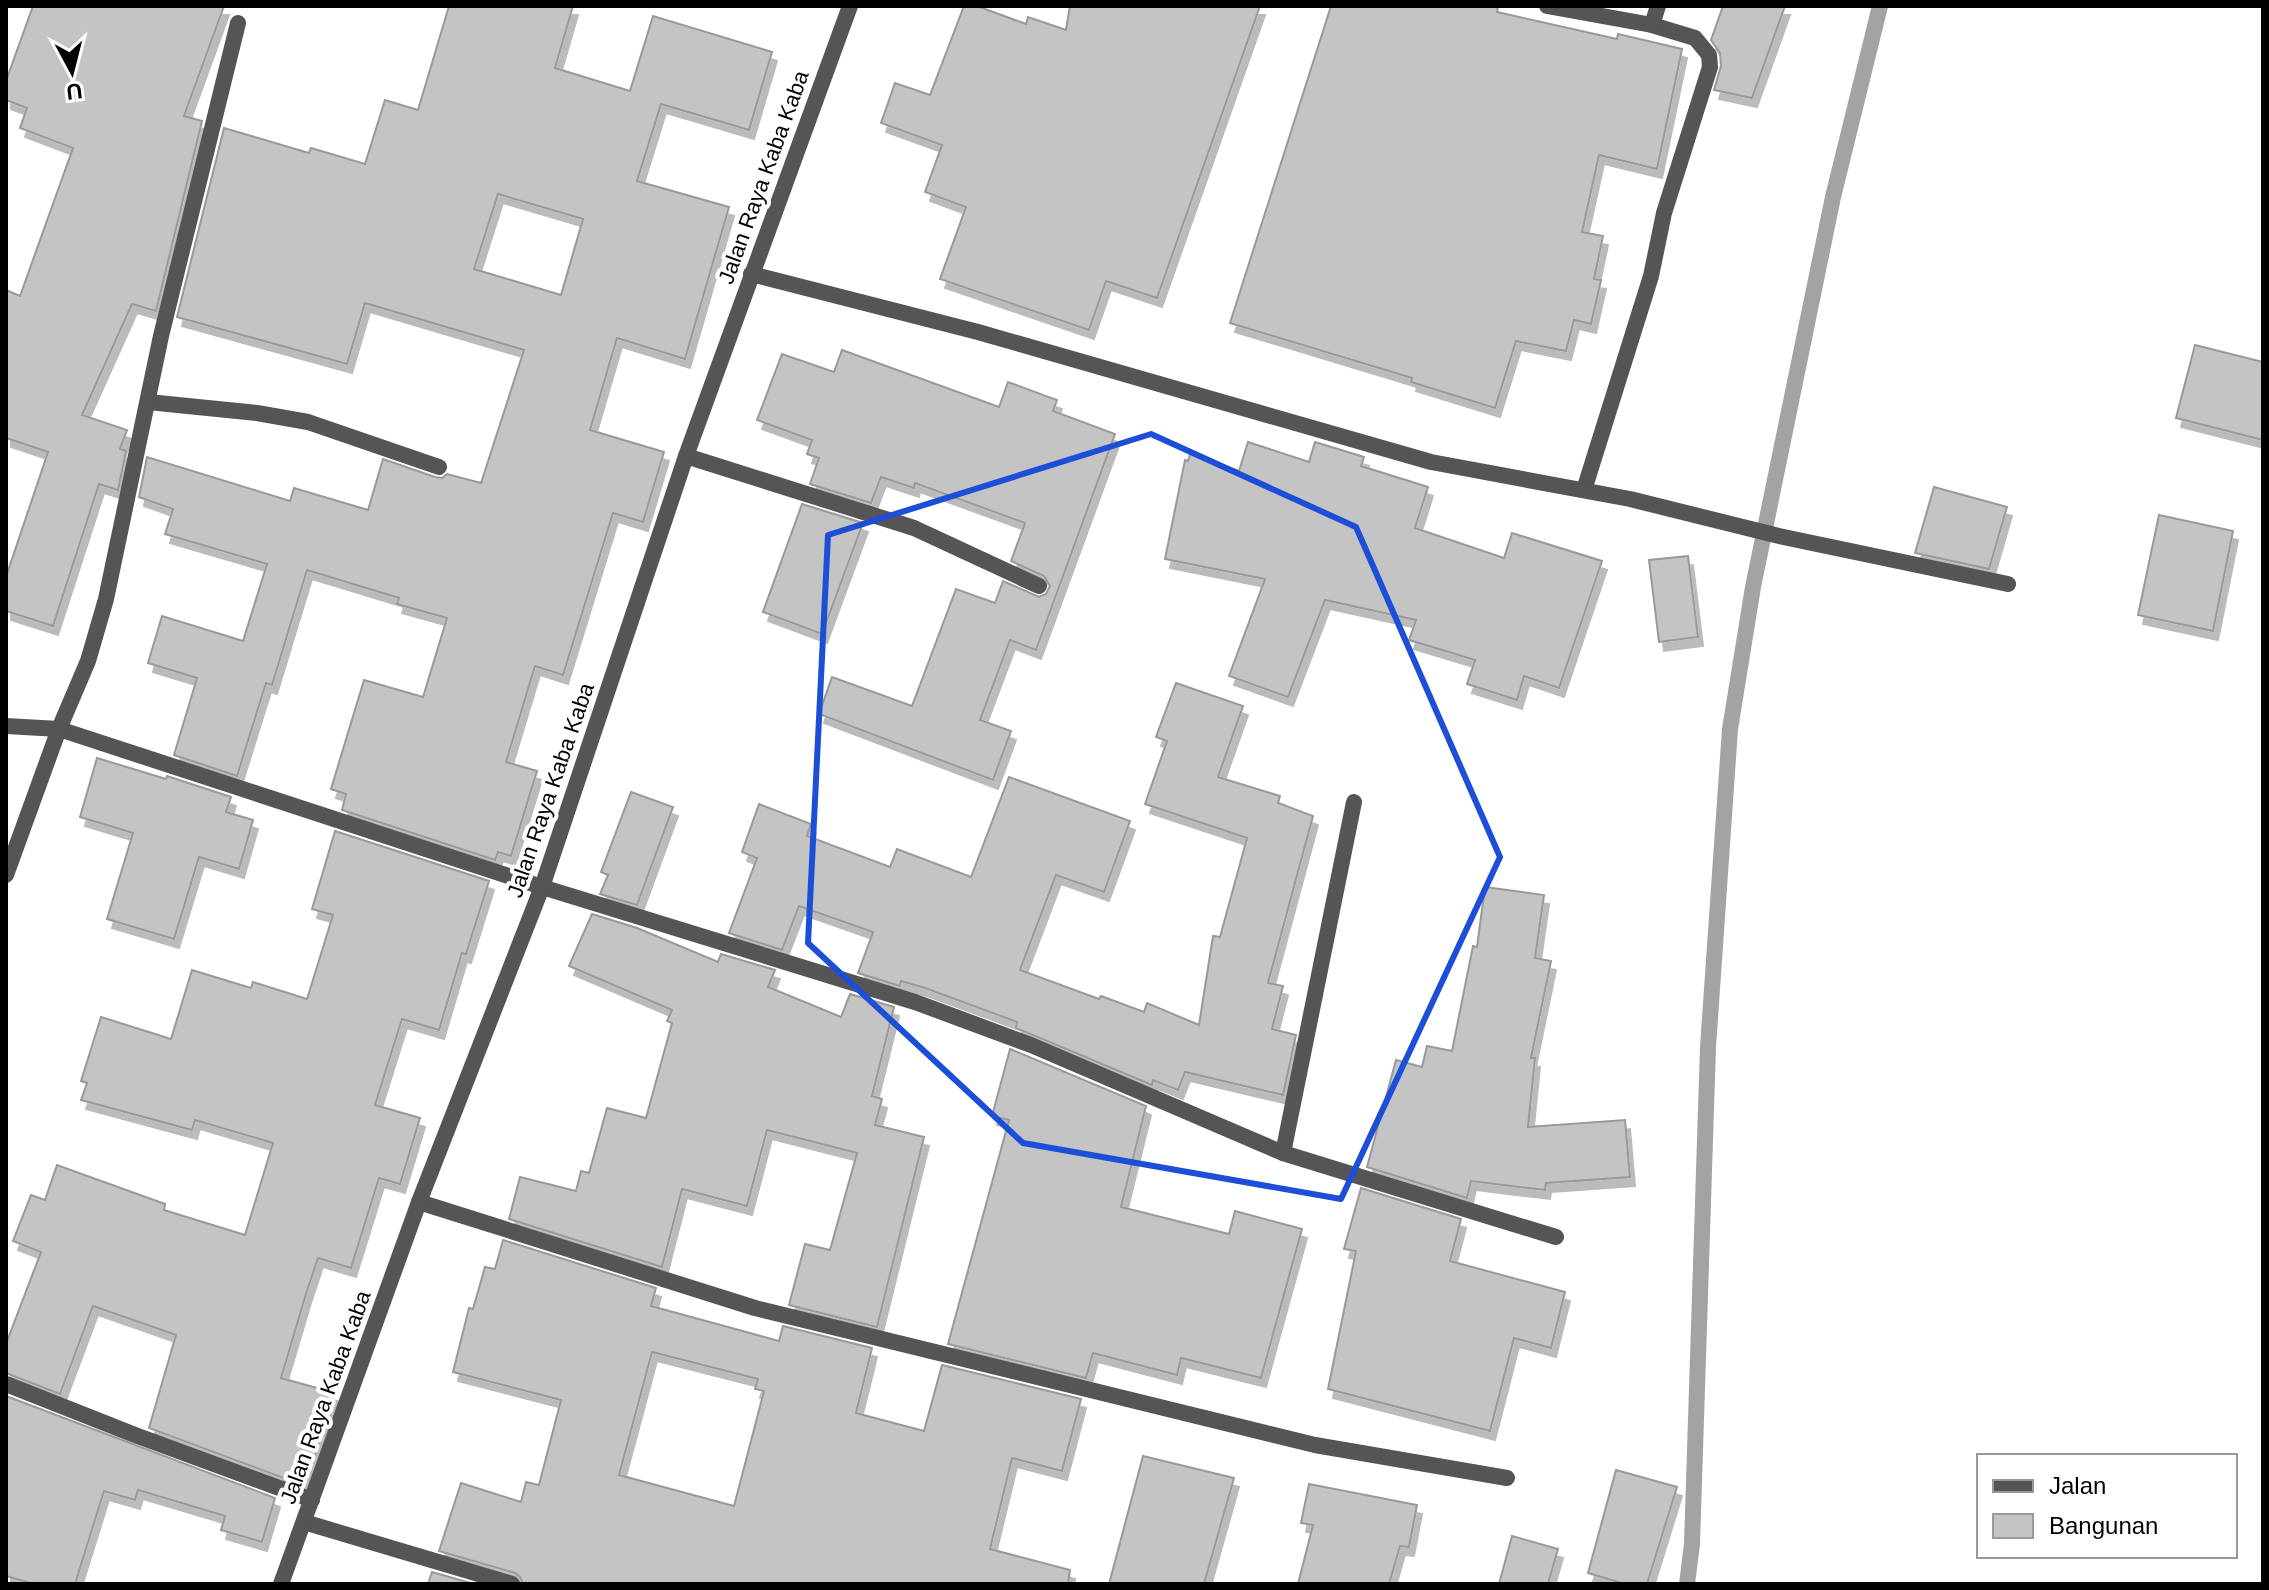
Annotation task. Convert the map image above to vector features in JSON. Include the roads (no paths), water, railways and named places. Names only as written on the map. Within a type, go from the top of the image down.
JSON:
[{"type":"street","name":"Jalan Raya Kaba Kaba","points":[[281,1584],[419,1202],[542,887],[686,456],[850,6]]},
{"type":"street","points":[[1547,6],[1652,25],[1695,38],[1709,55],[1710,67],[1664,213],[1635,332],[1584,490]]},
{"type":"street","points":[[1652,25],[1658,6]]},
{"type":"street","points":[[6,875],[59,729],[88,661],[106,599],[161,336],[238,23]]},
{"type":"street","points":[[751,274],[978,332],[1431,462],[1630,499],[1779,536],[2008,584]]},
{"type":"street","points":[[148,402],[257,413],[308,422],[439,467]]},
{"type":"street","points":[[686,456],[914,528],[1039,586]]},
{"type":"street","points":[[6,726],[59,729],[542,887],[915,1002],[1031,1045],[1283,1153],[1556,1237]]},
{"type":"street","points":[[1283,1153],[1354,802]]},
{"type":"street","points":[[419,1202],[755,1308],[1284,1439],[1507,1478]]},
{"type":"street","points":[[6,1384],[312,1500]]},
{"type":"street","points":[[304,1522],[512,1584]]},
{"type":"waterway","points":[[1687,1584],[1692,1544],[1708,1047],[1730,729],[1753,587],[1833,197],[1880,6]]}]
